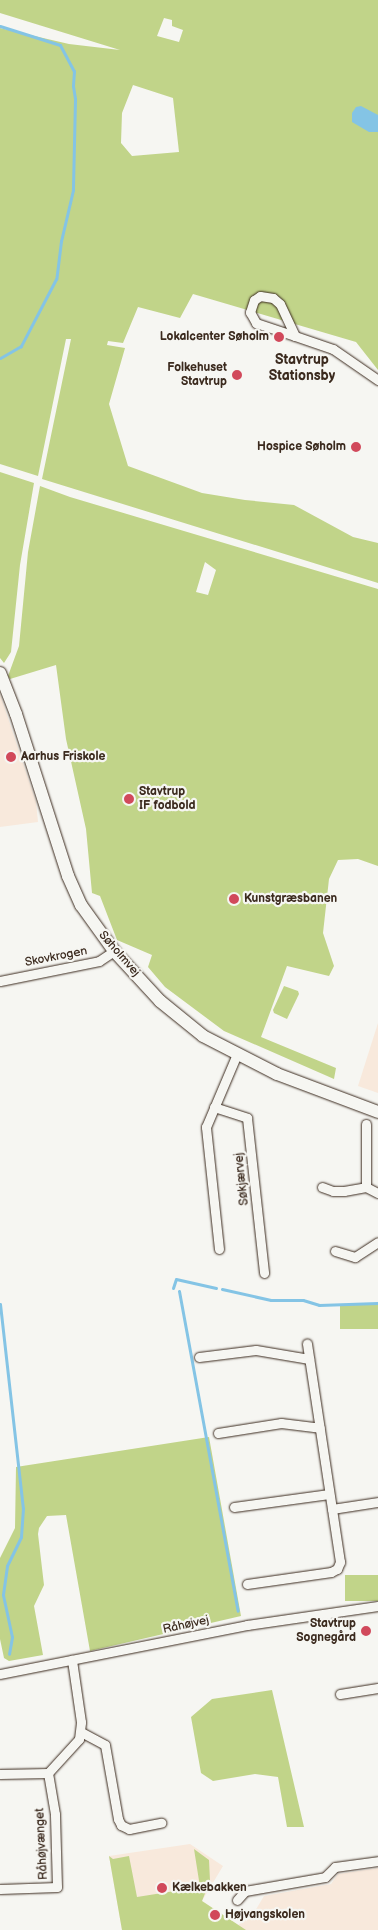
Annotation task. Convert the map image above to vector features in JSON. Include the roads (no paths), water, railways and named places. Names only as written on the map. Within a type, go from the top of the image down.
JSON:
[{"type":"street","points":[[295,336],[280,304],[273,298],[260,296],[254,300],[250,312],[253,321],[295,336],[333,348],[378,380]]},
{"type":"street","name":"Søholmvej","points":[[0,673],[16,714],[68,876],[81,905],[114,951],[160,1001],[183,1021],[237,1054],[277,1074],[378,1112]]},
{"type":"street","name":"Skovkrogen","points":[[0,981],[99,961],[114,951]]},
{"type":"street","points":[[220,1249],[206,1128],[237,1054]]},
{"type":"street","name":"Søkjærvej","points":[[214,1107],[247,1118],[264,1273]]},
{"type":"street","points":[[366,1124],[366,1187]]},
{"type":"street","points":[[322,1187],[333,1191],[366,1187],[378,1193]]},
{"type":"street","points":[[335,1251],[355,1258],[378,1242]]},
{"type":"street","points":[[247,1584],[331,1572],[337,1569],[340,1562],[307,1343]]},
{"type":"street","points":[[199,1357],[256,1350],[309,1359]]},
{"type":"street","points":[[218,1433],[281,1423],[320,1428]]},
{"type":"street","points":[[234,1507],[330,1494]]},
{"type":"street","points":[[332,1509],[378,1502]]},
{"type":"street","name":"Råhøjvej","points":[[0,1674],[248,1625],[378,1606]]},
{"type":"street","points":[[0,1774],[48,1774],[79,1739],[81,1732],[72,1660]]},
{"type":"street","points":[[340,1694],[378,1688]]},
{"type":"street","points":[[81,1732],[104,1745],[118,1820],[121,1826],[129,1829],[161,1823]]},
{"type":"street","name":"Råhøjvænget","points":[[0,1889],[57,1887],[55,1814],[48,1774]]},
{"type":"street","points":[[236,1900],[245,1891],[325,1877],[335,1867],[378,1860]]},
{"type":"water","points":[[361,106],[378,115],[378,132],[369,132],[352,122],[352,113],[356,107]]},
{"type":"waterway","points":[[0,26],[60,45],[74,71],[73,86],[75,99],[73,190],[61,241],[56,279],[21,346],[0,358]]},
{"type":"waterway","points":[[173,1288],[176,1279],[216,1288]]},
{"type":"waterway","points":[[222,1289],[271,1300],[303,1300],[319,1305],[378,1303]]},
{"type":"waterway","points":[[179,1291],[238,1611]]},
{"type":"waterway","points":[[0,1304],[23,1508],[21,1537],[7,1566],[3,1595],[12,1637],[9,1654]]},
{"type":"place","name":"Lokalcenter Søholm","points":[[279,337]]},
{"type":"place","name":"Folkehuset Stavtrup","points":[[237,375]]},
{"type":"place","name":"Hospice Søholm","points":[[356,447]]},
{"type":"place","name":"Aarhus Friskole","points":[[11,757]]},
{"type":"place","name":"Stavtrup IF fodbold","points":[[129,799]]},
{"type":"place","name":"Kunstgræsbanen","points":[[234,899]]},
{"type":"place","name":"Stavtrup Sognegård","points":[[366,1631]]},
{"type":"place","name":"Kælkebakken","points":[[162,1888]]},
{"type":"place","name":"Højvangskolen","points":[[215,1915]]},
{"type":"district","name":"Stavtrup Stationsby","points":[[302,368]]}]
